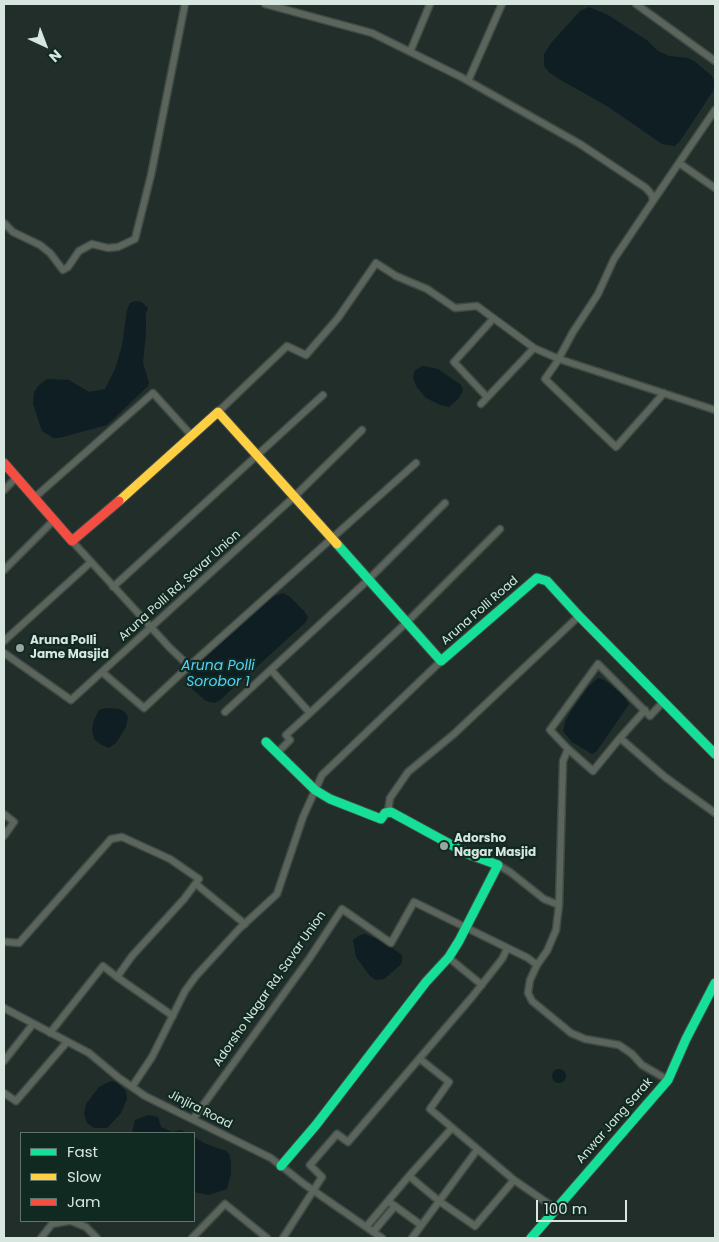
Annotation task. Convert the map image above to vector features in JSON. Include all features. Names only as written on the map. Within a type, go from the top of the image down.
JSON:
[{"type":"street","points":[[4,224],[12,232],[40,245],[50,253],[63,270],[68,267],[79,251],[92,244],[108,248],[118,247],[135,239],[151,175],[185,4]]},
{"type":"street","points":[[266,4],[372,33],[468,81],[580,144],[646,188],[652,195],[653,201]]},
{"type":"street","points":[[410,52],[430,4]]},
{"type":"street","points":[[468,81],[502,4]]},
{"type":"street","points":[[636,4],[715,61]]},
{"type":"street","points":[[664,393],[616,447],[545,379],[598,294],[614,260],[715,110]]},
{"type":"street","points":[[678,163],[715,188]]},
{"type":"street","points":[[72,541],[138,485],[287,346],[306,355],[338,318],[376,263],[396,276],[427,290],[455,308],[477,306],[534,348],[715,410]]},
{"type":"street","points":[[488,397],[454,362],[493,319]]},
{"type":"street","points":[[480,404],[534,348]]},
{"type":"street","points":[[34,498],[153,393],[192,436]]},
{"type":"street","points":[[113,587],[323,395]]},
{"type":"street","name":"Aruna Polli Road","points":[[218,412],[441,661],[537,578],[547,581],[715,754]]},
{"type":"street","name":"Aruna Polli Rd, Savar Union","points":[[4,653],[72,700],[295,496],[362,430]]},
{"type":"street","points":[[4,463],[113,587],[189,666]]},
{"type":"street","points":[[102,672],[144,708],[416,463]]},
{"type":"street","points":[[4,490],[17,478]]},
{"type":"street","points":[[225,712],[368,580],[445,503]]},
{"type":"street","points":[[4,570],[53,521]]},
{"type":"street","points":[[277,753],[290,740],[286,735],[407,622],[500,529]]},
{"type":"street","points":[[4,641],[91,562]]},
{"type":"street","points":[[388,812],[390,798],[408,772],[454,734],[579,616]]},
{"type":"street","points":[[132,1087],[152,1057],[185,991],[196,976],[245,924],[278,894],[290,853],[322,775],[441,661]]},
{"type":"street","points":[[644,710],[593,771],[568,750],[550,730],[598,664],[644,710],[650,716],[663,702]]},
{"type":"street","points":[[272,670],[310,712]]},
{"type":"street","points":[[620,738],[665,777],[715,813]]},
{"type":"street","points":[[266,742],[315,790],[330,799],[381,819],[382,815],[388,812],[397,815],[468,854],[498,865],[510,872],[544,899],[559,905]]},
{"type":"street","points":[[568,750],[564,761],[559,905],[556,930],[530,980],[528,993],[532,1001],[571,1033],[585,1039],[619,1045],[632,1054],[642,1065],[668,1080]]},
{"type":"street","points":[[4,814],[14,822],[4,836]]},
{"type":"street","points":[[5,943],[19,943],[111,839],[122,837],[170,859],[199,879],[117,976]]},
{"type":"street","points":[[281,1166],[316,1125],[426,982],[449,958],[498,865]]},
{"type":"street","points":[[196,884],[245,924]]},
{"type":"street","name":"Adorsho Nagar Rd, Savar Union","points":[[193,1120],[309,959],[342,909],[392,943],[414,902],[507,950],[528,958],[537,965]]},
{"type":"street","points":[[292,1238],[284,1236],[322,1177],[310,1165],[337,1134],[348,1142],[482,984],[507,950]]},
{"type":"street","points":[[449,958],[482,984]]},
{"type":"street","points":[[50,1034],[103,966],[173,1016]]},
{"type":"street","name":"Anwar Jang Sarak","points":[[531,1238],[668,1080],[686,1039],[715,983]]},
{"type":"street","name":"Jinjira Road","points":[[4,1008],[89,1053],[145,1096],[272,1158],[382,1238]]},
{"type":"street","points":[[4,1060],[33,1024]]},
{"type":"street","points":[[4,1093],[16,1101],[67,1042]]},
{"type":"street","points":[[420,1058],[449,1082],[430,1109],[514,1180],[556,1209]]},
{"type":"street","points":[[366,1227],[452,1128]]},
{"type":"street","points":[[412,1238],[477,1150]]},
{"type":"street","points":[[410,1176],[439,1201],[475,1226],[514,1180]]},
{"type":"street","points":[[388,1201],[421,1226]]},
{"type":"street","points":[[192,1238],[225,1204],[267,1238]]},
{"type":"street","points":[[373,1232],[395,1206]]},
{"type":"street","points":[[42,1238],[52,1224],[64,1222]]},
{"type":"street","points":[[73,1222],[86,1227],[97,1238]]},
{"type":"water","points":[[589,7],[608,15],[648,41],[658,51],[669,56],[688,58],[712,76],[715,83],[713,91],[675,146],[662,144],[607,106],[557,78],[544,66],[544,54],[552,42],[580,11]]},
{"type":"water","points":[[135,301],[142,302],[148,308],[143,363],[149,383],[148,386],[107,425],[59,438],[54,438],[42,431],[33,404],[34,392],[39,385],[47,379],[69,380],[89,392],[105,389],[115,369],[122,346],[127,310],[130,303]]},
{"type":"water","points":[[423,366],[438,369],[461,385],[463,390],[459,398],[449,407],[426,398],[416,386],[413,378],[415,370]]},
{"type":"water","name":"Aruna Polli Sorobor 1","points":[[283,593],[290,597],[304,611],[308,617],[306,622],[220,700],[215,703],[206,701],[192,689],[190,675],[193,666],[247,617],[272,597]]},
{"type":"water","points":[[598,678],[611,685],[624,696],[629,704],[596,752],[592,754],[572,742],[563,731],[571,711],[589,686]]},
{"type":"water","points":[[105,708],[119,709],[125,712],[128,717],[126,727],[120,737],[109,748],[94,739],[92,729],[99,710]]},
{"type":"water","points":[[365,934],[382,941],[402,955],[402,962],[399,966],[384,979],[376,980],[370,976],[356,957],[353,940]]},
{"type":"water","points":[[559,1069],[564,1071],[566,1076],[564,1081],[559,1083],[554,1081],[552,1076],[554,1071]]},
{"type":"water","points":[[111,1081],[116,1082],[126,1091],[127,1099],[121,1113],[107,1128],[94,1128],[87,1123],[84,1114],[86,1104],[99,1087]]},
{"type":"water","points":[[148,1115],[158,1117],[161,1127],[172,1132],[132,1132],[135,1120]]},
{"type":"water","points":[[195,1138],[206,1144],[226,1151],[231,1162],[231,1173],[227,1189],[208,1195],[195,1192]]},
{"type":"traffic: fast","points":[[337,544],[441,661],[537,578],[547,581],[715,754]]},
{"type":"traffic: fast","points":[[266,742],[315,790],[330,799],[381,819],[385,813],[391,812],[468,854],[498,865],[449,957],[426,982],[316,1125],[281,1166]]},
{"type":"traffic: fast","points":[[531,1238],[668,1080],[686,1039],[715,983]]},
{"type":"traffic: slow","points":[[119,501],[218,412],[337,544]]},
{"type":"traffic: jam","points":[[4,463],[72,541],[119,501]]},
{"type":"place","name":"Aruna Polli Jame Masjid","points":[[20,648]]},
{"type":"place","name":"Adorsho Nagar Masjid","points":[[444,846]]}]
